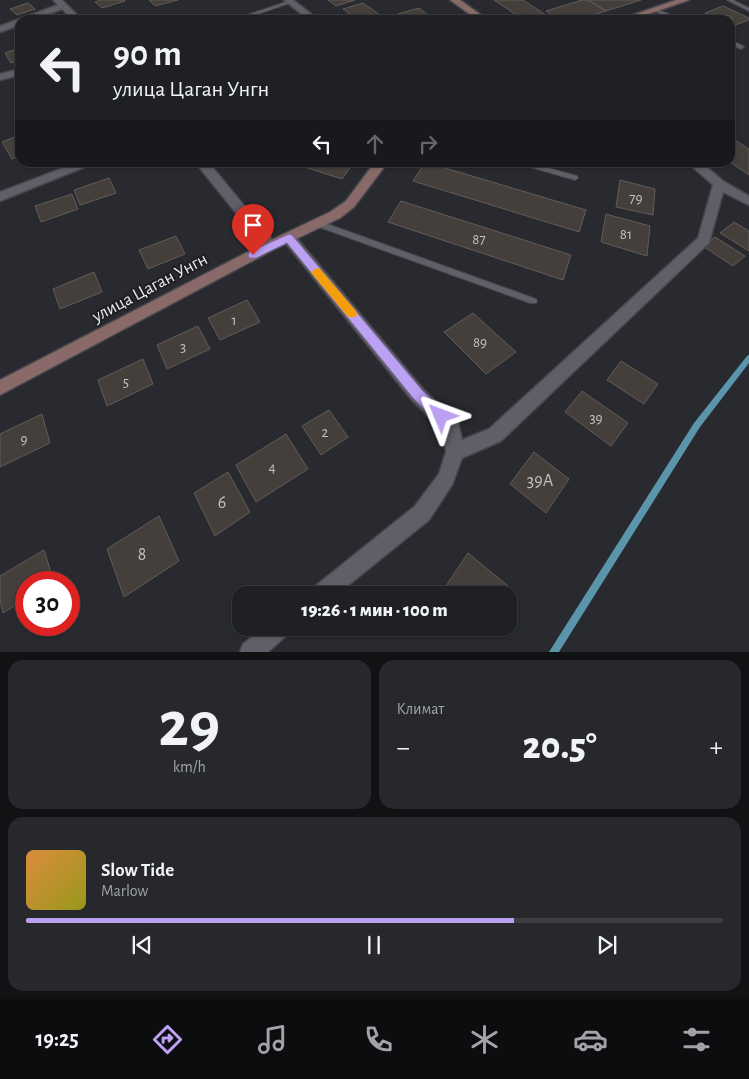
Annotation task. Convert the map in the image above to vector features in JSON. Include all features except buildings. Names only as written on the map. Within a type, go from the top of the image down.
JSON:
[{"type":"street","points":[[454,0],[476,15]]},
{"type":"street","points":[[637,15],[685,0]]},
{"type":"street","points":[[290,1],[308,15]]},
{"type":"street","points":[[35,15],[60,3],[73,15]]},
{"type":"street","points":[[0,29],[15,24]]},
{"type":"street","points":[[0,77],[15,73]]},
{"type":"street","points":[[0,197],[78,167]]},
{"type":"street","points":[[205,167],[270,246]]},
{"type":"street","name":"улица Цаган Унгн","points":[[0,388],[270,246],[319,224],[350,204],[378,167]]},
{"type":"street","points":[[699,167],[719,184],[749,201]]},
{"type":"street","points":[[455,452],[495,435],[704,240],[719,184]]},
{"type":"street","points":[[289,238],[417,394],[452,428],[455,452],[446,479],[422,513],[331,586]]},
{"type":"street","points":[[251,652],[270,636]]},
{"type":"lane","points":[[541,0],[548,0]]},
{"type":"lane","points":[[729,0],[749,10]]},
{"type":"lane","points":[[257,15],[290,1]]},
{"type":"lane","points":[[654,9],[668,15]]},
{"type":"lane","points":[[735,44],[741,47]]},
{"type":"lane","points":[[534,167],[575,178]]},
{"type":"lane","points":[[319,224],[533,301]]},
{"type":"waterway","points":[[553,652],[697,425],[749,358]]},
{"type":"slow traffic","points":[[317,272],[352,314]]},
{"type":"route","points":[[253,255],[289,238],[417,394],[441,416]]}]
